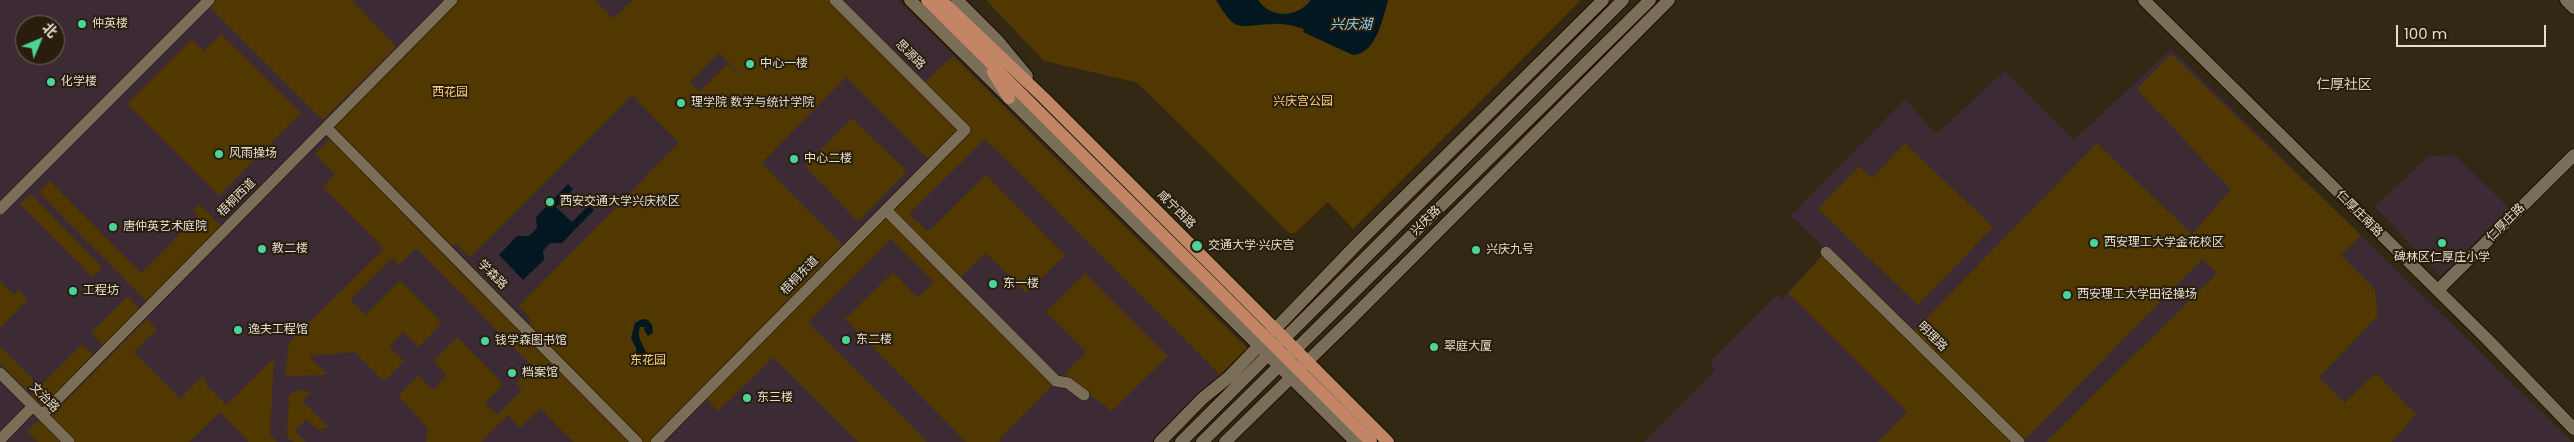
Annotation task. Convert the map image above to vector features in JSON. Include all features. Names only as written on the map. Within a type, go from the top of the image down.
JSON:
[{"type":"main road","name":"咸宁西路","points":[[927,0],[1272,342]]},
{"type":"main road","name":"咸宁西路","points":[[941,0],[1044,98],[1287,358],[1371,442]]},
{"type":"main road","points":[[983,55],[1009,98]]},
{"type":"main road","name":"咸宁西路","points":[[1299,369],[1388,441]]},
{"type":"street","points":[[0,208],[209,0]]},
{"type":"street","name":"梧桐西道","points":[[0,440],[38,411],[327,128],[452,0]]},
{"type":"street","name":"思源路","points":[[835,0],[965,130]]},
{"type":"street","points":[[910,0],[1009,98],[1272,342]]},
{"type":"street","points":[[958,0],[998,41],[1044,98]]},
{"type":"street","points":[[1160,442],[1272,342],[1603,0]]},
{"type":"street","name":"兴庆路","points":[[1181,442],[1272,342],[1623,0]]},
{"type":"street","name":"兴庆路","points":[[1202,442],[1650,0]]},
{"type":"street","points":[[1225,442],[1669,0]]},
{"type":"street","name":"仁厚庄南路","points":[[2144,0],[2438,290],[2574,429]]},
{"type":"street","points":[[2566,0],[2574,8]]},
{"type":"street","name":"学森路","points":[[327,128],[637,442]]},
{"type":"street","name":"梧桐东道","points":[[656,442],[965,130]]},
{"type":"street","name":"仁厚庄路","points":[[2438,290],[2574,155]]},
{"type":"street","points":[[886,210],[1056,381],[1068,383],[1084,395]]},
{"type":"street","name":"明理路","points":[[1826,252],[2019,442]]},
{"type":"street","points":[[1299,369],[1356,442]]},
{"type":"street","name":"文治路","points":[[0,373],[69,442]]},
{"type":"shaded area","name":"西安交通大学兴庆校区","points":[[0,0],[898,0],[1247,348],[1151,442],[0,442]]},
{"type":"shaded area","name":"西安理工大学金花校区","points":[[2171,49],[2572,442],[1644,442],[1716,370],[1710,362],[1777,295],[1782,299],[1826,250],[1791,216],[1905,99],[1936,134],[2005,71],[2074,140]]},
{"type":"shaded area","name":"碑林区仁厚庄小学","points":[[2455,155],[2510,209],[2441,276],[2375,207],[2428,156]]},
{"type":"green space","points":[[210,0],[352,0],[396,47],[323,120],[207,4]]},
{"type":"green space","points":[[452,0],[595,0],[613,19],[633,0],[835,0],[921,86],[953,56],[1247,348],[1220,375],[985,139],[909,214],[928,232],[986,175],[1065,255],[1026,293],[986,253],[957,280],[1056,381],[999,440],[1000,442],[966,442],[845,319],[893,272],[918,298],[934,282],[891,239],[808,322],[927,442],[858,442],[773,357],[718,411],[703,395],[656,442],[573,442],[540,408],[520,428],[508,415],[481,442],[426,442],[427,427],[398,396],[418,375],[433,390],[447,375],[434,361],[457,337],[503,384],[485,403],[497,415],[522,390],[516,383],[533,367],[416,248],[399,265],[392,258],[350,300],[366,315],[400,281],[442,323],[418,347],[403,332],[389,346],[404,361],[384,381],[355,352],[309,356],[328,375],[285,376],[289,342],[384,249],[323,187],[335,174],[315,154],[333,135],[327,128]],"holes":[[[719,53],[746,80],[728,64],[699,92],[690,82]],[[846,77],[932,163],[846,249],[762,163]],[[632,95],[679,143],[519,306],[531,320],[527,330],[445,248],[456,244],[470,257]]]},
{"type":"green space","name":"兴庆宫公园","points":[[986,0],[1581,0],[1353,229],[1328,202],[1295,233],[1289,233],[1143,88],[1135,82],[1044,61]]},
{"type":"green space","name":"风雨操场","points":[[221,34],[301,113],[219,196],[127,104],[192,39],[204,51]]},
{"type":"green space","points":[[2171,54],[2361,235],[2341,255],[2375,289],[2378,316],[2319,377],[2344,403],[2376,373],[2416,414],[2392,442],[2046,442],[2217,273],[2202,259],[2023,442],[1910,335],[2097,143],[2192,234],[2231,190],[2137,89]]},
{"type":"green space","points":[[852,118],[907,171],[858,222],[805,166]]},
{"type":"green space","points":[[1905,143],[1993,227],[1918,305],[1818,209],[1859,166],[1872,178]]},
{"type":"green space","points":[[50,181],[141,273],[198,216],[193,211],[199,204],[222,227],[147,302],[39,192]]},
{"type":"green space","points":[[31,194],[102,267],[93,278],[20,204]]},
{"type":"green space","points":[[1826,252],[2016,442],[1878,442],[1907,412],[1788,293]]},
{"type":"green space","points":[[1085,273],[1168,356],[1112,411],[1063,376],[1086,352],[1046,312]]},
{"type":"green space","points":[[0,281],[14,295],[19,290],[28,299],[0,328]]},
{"type":"green space","points":[[128,296],[141,310],[104,346],[91,333]]},
{"type":"green space","points":[[147,319],[157,330],[134,352],[180,399],[203,376],[206,385],[226,405],[274,358],[270,434],[277,442],[249,442],[220,412],[189,442],[69,442],[47,420]]},
{"type":"green space","points":[[82,344],[94,356],[43,407],[31,395]]},
{"type":"green space","points":[[0,346],[35,382],[27,390],[0,363]]},
{"type":"green space","points":[[299,390],[311,392],[302,401],[329,428],[317,429],[306,419],[295,431],[306,442],[293,442],[287,436],[289,394]]},
{"type":"green space","points":[[39,420],[61,442],[38,442],[27,431]]},
{"type":"water","name":"兴庆湖","points":[[1216,0],[1258,0],[1270,11],[1284,14],[1299,10],[1311,0],[1388,0],[1381,25],[1373,42],[1361,53],[1353,55],[1303,32],[1304,29],[1285,24],[1239,26],[1229,19]]},
{"type":"water","points":[[568,184],[573,189],[556,207],[572,222],[589,205],[594,210],[562,243],[550,243],[543,251],[544,260],[523,280],[499,255],[517,236],[529,236],[537,228],[536,217]]},
{"type":"water","points":[[642,319],[648,320],[652,325],[653,333],[648,336],[644,330],[645,327],[640,327],[639,337],[648,357],[648,362],[641,366],[636,363],[636,348],[631,338],[635,323]]},
{"type":"place","name":"仲英楼","points":[[82,24]]},
{"type":"place","name":"中心一楼","points":[[750,64]]},
{"type":"place","name":"化学楼","points":[[51,82]]},
{"type":"place","name":"理学院 数学与统计学院","points":[[681,103]]},
{"type":"place","name":"风雨操场","points":[[219,154]]},
{"type":"place","name":"中心二楼","points":[[794,159]]},
{"type":"place","name":"西安交通大学兴庆校区","points":[[550,202]]},
{"type":"place","name":"唐仲英艺术庭院","points":[[113,227]]},
{"type":"place","name":"西安理工大学金花校区","points":[[2094,243]]},
{"type":"place","name":"碑林区仁厚庄小学","points":[[2442,243]]},
{"type":"place","name":"交通大学·兴庆宫","points":[[1197,246]]},
{"type":"place","name":"教二楼","points":[[262,249]]},
{"type":"place","name":"兴庆九号","points":[[1476,250]]},
{"type":"place","name":"东一楼","points":[[993,284]]},
{"type":"place","name":"工程坊","points":[[73,291]]},
{"type":"place","name":"西安理工大学田径操场","points":[[2067,295]]},
{"type":"place","name":"逸夫工程馆","points":[[238,330]]},
{"type":"place","name":"东二楼","points":[[846,340]]},
{"type":"place","name":"钱学森图书馆","points":[[485,341]]},
{"type":"place","name":"翠庭大厦","points":[[1434,347]]},
{"type":"place","name":"档案馆","points":[[512,373]]},
{"type":"place","name":"东三楼","points":[[747,398]]},
{"type":"district","name":"仁厚社区","points":[[2344,85]]},
{"type":"park label","name":"西花园","points":[[450,93]]},
{"type":"park label","name":"东花园","points":[[648,361]]}]
